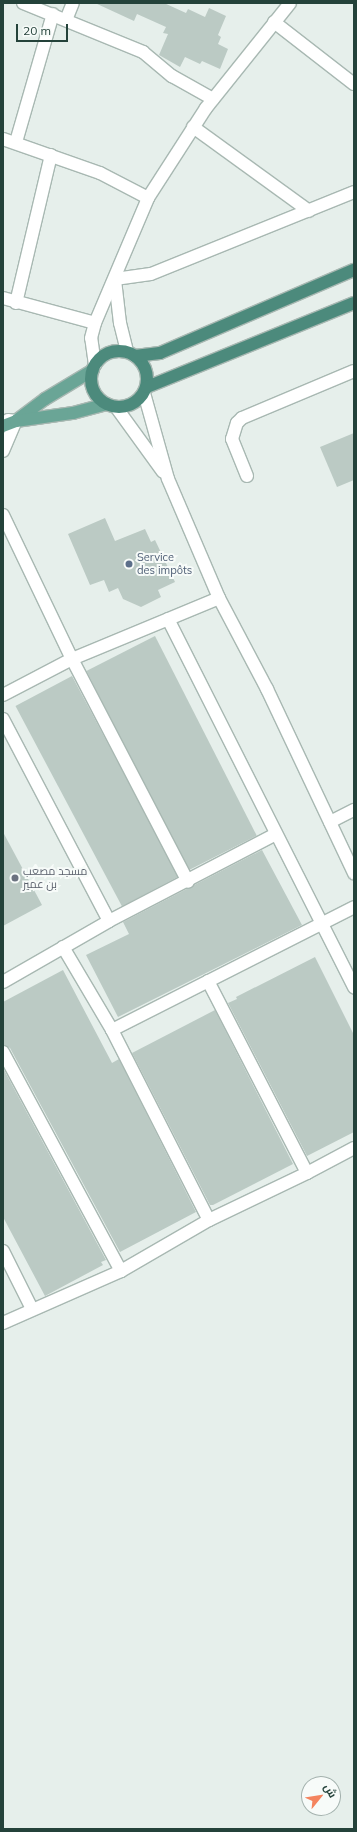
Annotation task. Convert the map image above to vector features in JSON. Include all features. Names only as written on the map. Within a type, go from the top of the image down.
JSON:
[{"type":"highway","points":[[354,270],[160,353],[131,354],[109,352],[94,367],[92,386],[100,400],[111,406],[132,404],[145,390],[354,303]]},
{"type":"highway","points":[[131,354],[146,369],[145,390]]},
{"type":"main road","points":[[16,421],[45,399],[94,367]]},
{"type":"main road","points":[[3,426],[16,421],[111,406]]},
{"type":"street","points":[[23,3],[54,14],[143,52],[172,76],[213,99]]},
{"type":"street","points":[[66,20],[73,3]]},
{"type":"street","points":[[94,367],[91,338],[95,324],[148,198],[193,126],[290,3]]},
{"type":"street","points":[[16,142],[54,14]]},
{"type":"street","points":[[274,22],[354,84]]},
{"type":"street","points":[[193,126],[309,211]]},
{"type":"street","points":[[3,139],[16,142],[100,173],[148,198]]},
{"type":"street","points":[[16,302],[51,155]]},
{"type":"street","points":[[115,279],[151,274],[354,192]]},
{"type":"street","points":[[115,279],[120,323],[131,354]]},
{"type":"street","points":[[3,298],[95,324]]},
{"type":"street","points":[[247,476],[232,439],[237,423],[242,418],[354,371]]},
{"type":"street","points":[[145,390],[168,479],[219,598],[354,873]]},
{"type":"street","points":[[111,406],[168,479]]},
{"type":"street","points":[[3,420],[16,421],[3,449]]},
{"type":"street","points":[[3,515],[72,659],[188,882]]},
{"type":"street","points":[[3,695],[72,659],[219,598]]},
{"type":"street","points":[[168,619],[354,988]]},
{"type":"street","points":[[3,719],[109,921]]},
{"type":"street","points":[[330,822],[354,810]]},
{"type":"street","points":[[3,982],[109,921],[188,882],[276,834]]},
{"type":"street","points":[[112,1030],[354,907]]},
{"type":"street","points":[[63,947],[112,1030],[209,1220]]},
{"type":"street","points":[[208,982],[307,1173]]},
{"type":"street","points":[[3,1052],[121,1271]]},
{"type":"street","points":[[3,1323],[121,1271],[209,1220],[307,1173],[354,1148]]},
{"type":"street","points":[[3,1251],[32,1309]]},
{"type":"building","points":[[95,3],[164,3],[186,13],[188,9],[205,17],[209,8],[226,16],[218,35],[221,37],[218,44],[228,49],[220,69],[202,61],[200,64],[185,57],[180,67],[159,55],[168,34],[163,33],[166,27],[137,14],[134,21]]},
{"type":"building","points":[[354,433],[354,480],[337,487],[320,447]]},
{"type":"building","name":"Service des impôts","points":[[105,518],[115,541],[145,529],[151,542],[155,540],[175,582],[158,590],[161,597],[141,607],[123,599],[118,588],[109,592],[104,580],[90,585],[68,534]]},
{"type":"building","points":[[155,636],[257,836],[188,871],[86,671]]},
{"type":"building","points":[[72,676],[179,876],[122,906],[15,706]]},
{"type":"building","name":"مسجد مصعب بن عمير","points":[[3,832],[42,905],[3,926]]},
{"type":"building","points":[[262,850],[302,925],[118,1017],[86,955],[129,934],[123,922]]},
{"type":"building","points":[[315,957],[354,1035],[354,1132],[307,1156],[228,1003],[237,999],[236,997]]},
{"type":"building","points":[[63,970],[112,1063],[119,1059],[196,1212],[120,1252],[10,1048],[3,1045],[3,1002]]},
{"type":"building","points":[[215,1010],[293,1164],[213,1205],[210,1205],[132,1053]]},
{"type":"building","points":[[3,1068],[106,1260],[101,1262],[103,1265],[45,1296],[3,1217]]},
{"type":"place","name":"Service des impôts","points":[[129,564]]},
{"type":"place","name":"مسجد مصعب بن عمير","points":[[15,878]]}]
